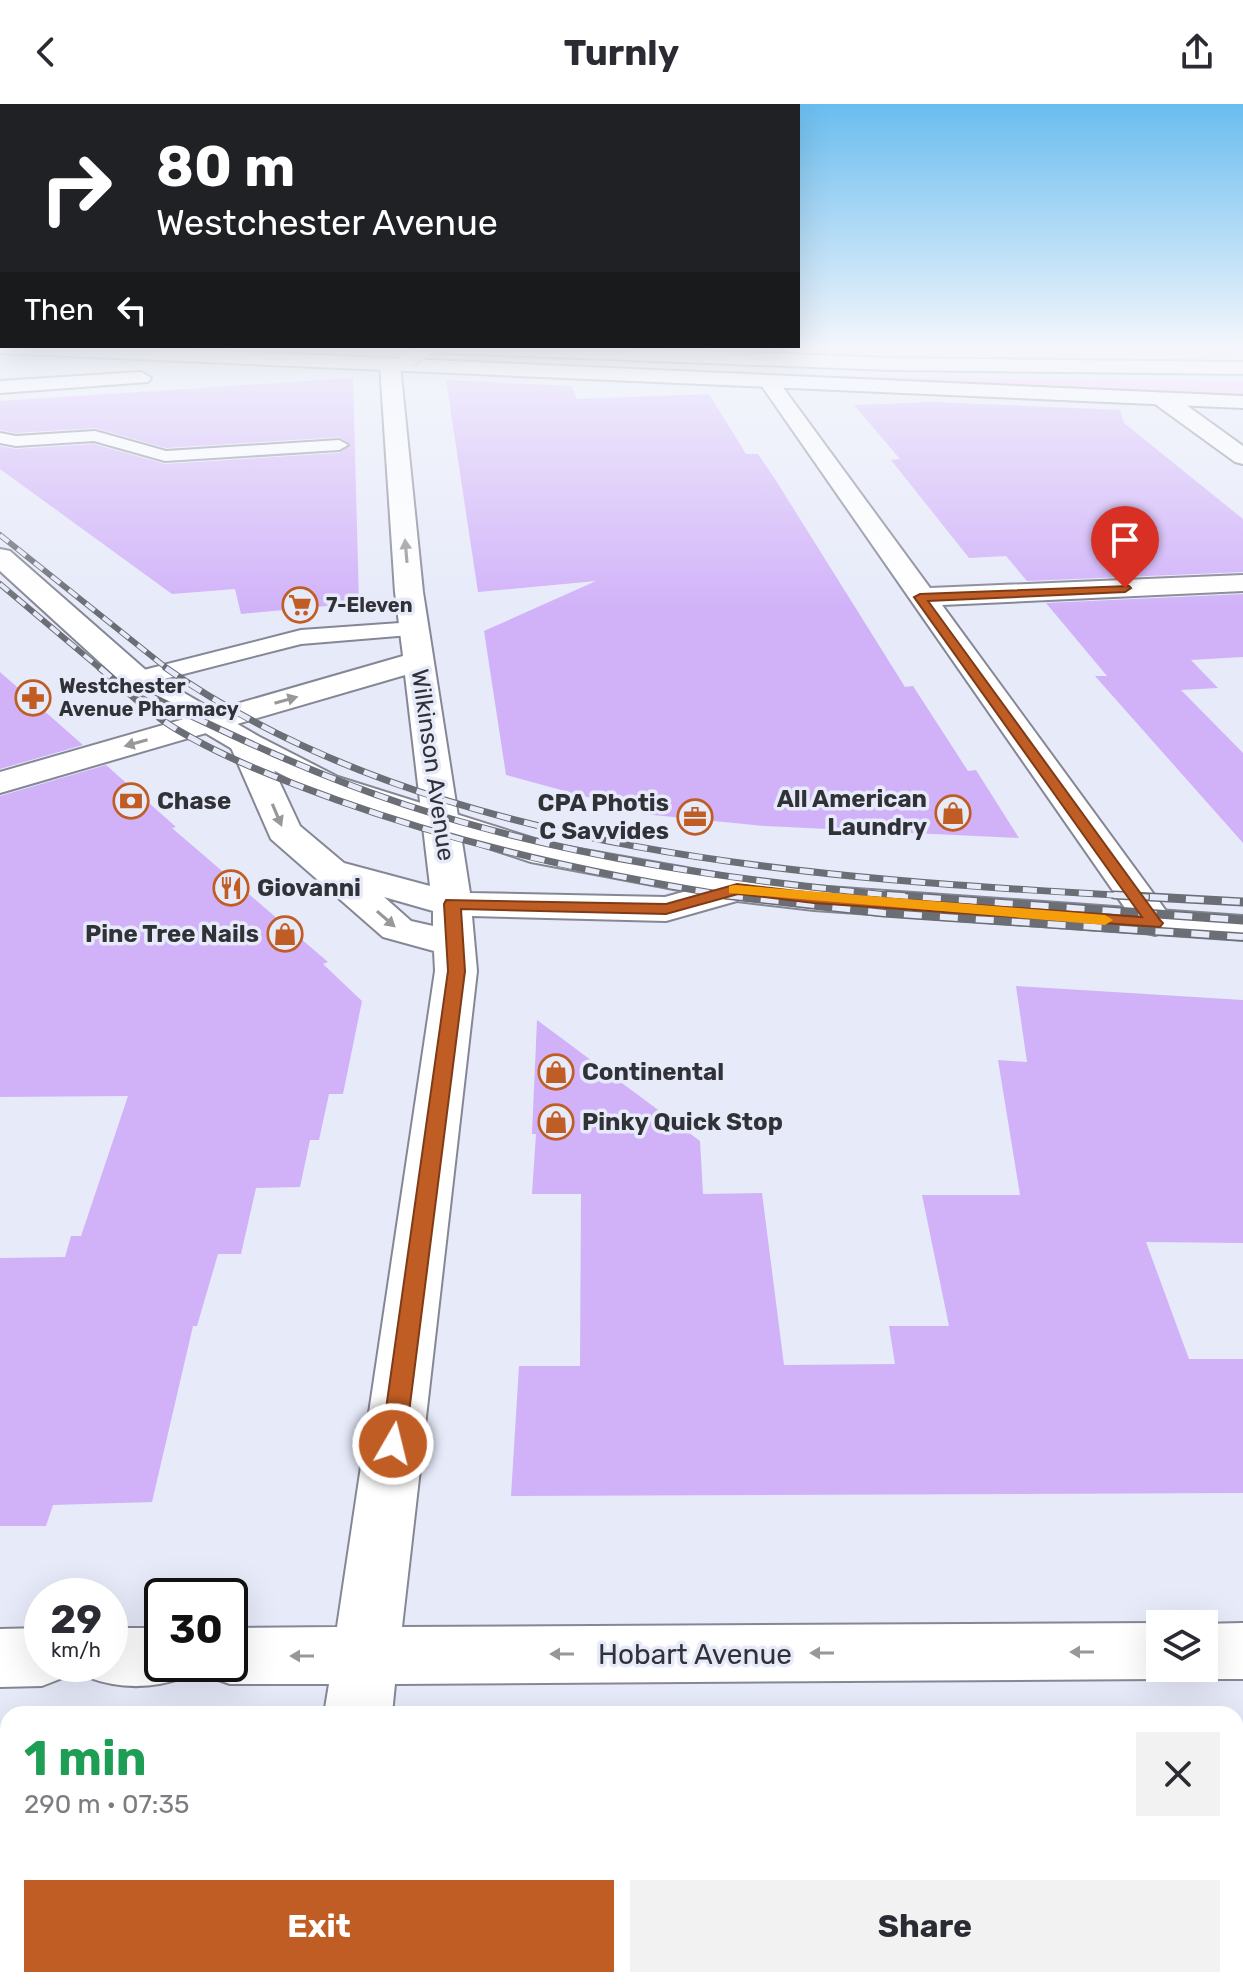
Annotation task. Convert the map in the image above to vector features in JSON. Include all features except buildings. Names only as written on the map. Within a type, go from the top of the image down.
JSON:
[{"type":"main road","name":"Wilkinson Avenue","points":[[362,1685],[456,971],[454,924],[414,629],[407,433]]},
{"type":"main road","points":[[805,433],[1155,923]]},
{"type":"main road","points":[[1210,433],[1243,457]]},
{"type":"main road","points":[[2,561],[137,679],[246,743],[326,784],[544,854],[737,889],[814,898],[1243,928]]},
{"type":"main road","points":[[920,597],[1243,583]]},
{"type":"main road","points":[[0,783],[418,661]]},
{"type":"main road","points":[[246,743],[284,831],[397,929],[666,909],[737,889]]},
{"type":"main road","points":[[1218,1651],[1243,1651]]},
{"type":"main road","name":"Hobart Avenue","points":[[248,1660],[362,1685],[1146,1652]]},
{"type":"main road","points":[[0,1658],[24,1657]]},
{"type":"lane","points":[[5,441],[95,436],[165,456],[339,445]]},
{"type":"lane","points":[[137,679],[301,637],[414,629]]},
{"type":"railway","points":[[0,535],[168,669]]},
{"type":"railway","points":[[0,584],[102,670]]},
{"type":"railway","points":[[100,668],[156,715],[195,740],[255,768],[337,800],[485,846],[636,880],[728,895]]},
{"type":"railway","points":[[168,669],[273,732],[389,781],[512,819],[639,847],[768,867],[898,880],[1149,897]]},
{"type":"railway","points":[[144,693],[306,767],[372,793],[467,824],[654,865],[895,896]]},
{"type":"railway","points":[[728,895],[884,913],[1243,937]]},
{"type":"railway","points":[[728,895],[738,897]]},
{"type":"railway","points":[[887,895],[895,896]]},
{"type":"railway","points":[[1114,895],[1243,902]]},
{"type":"railway","points":[[895,896],[1243,920]]},
{"type":"railway","points":[[895,896],[908,897]]},
{"type":"slow traffic","points":[[735,890],[1105,920]]},
{"type":"place","name":"7-Eleven","points":[[300,605]]},
{"type":"place","name":"Westchester Avenue Pharmacy","points":[[33,698]]},
{"type":"place","name":"Chase","points":[[131,801]]},
{"type":"place","name":"All American Laundry","points":[[953,813]]},
{"type":"place","name":"CPA Photis C Savvides","points":[[695,817]]},
{"type":"place","name":"Giovanni","points":[[231,888]]},
{"type":"place","name":"Pine Tree Nails","points":[[285,934]]},
{"type":"place","name":"Continental","points":[[556,1072]]},
{"type":"place","name":"Pinky Quick Stop","points":[[556,1122]]},
{"type":"route","points":[[393,1444],[456,971],[452,904],[666,909],[737,889],[814,898],[1155,923],[920,597],[1125,588]]}]
